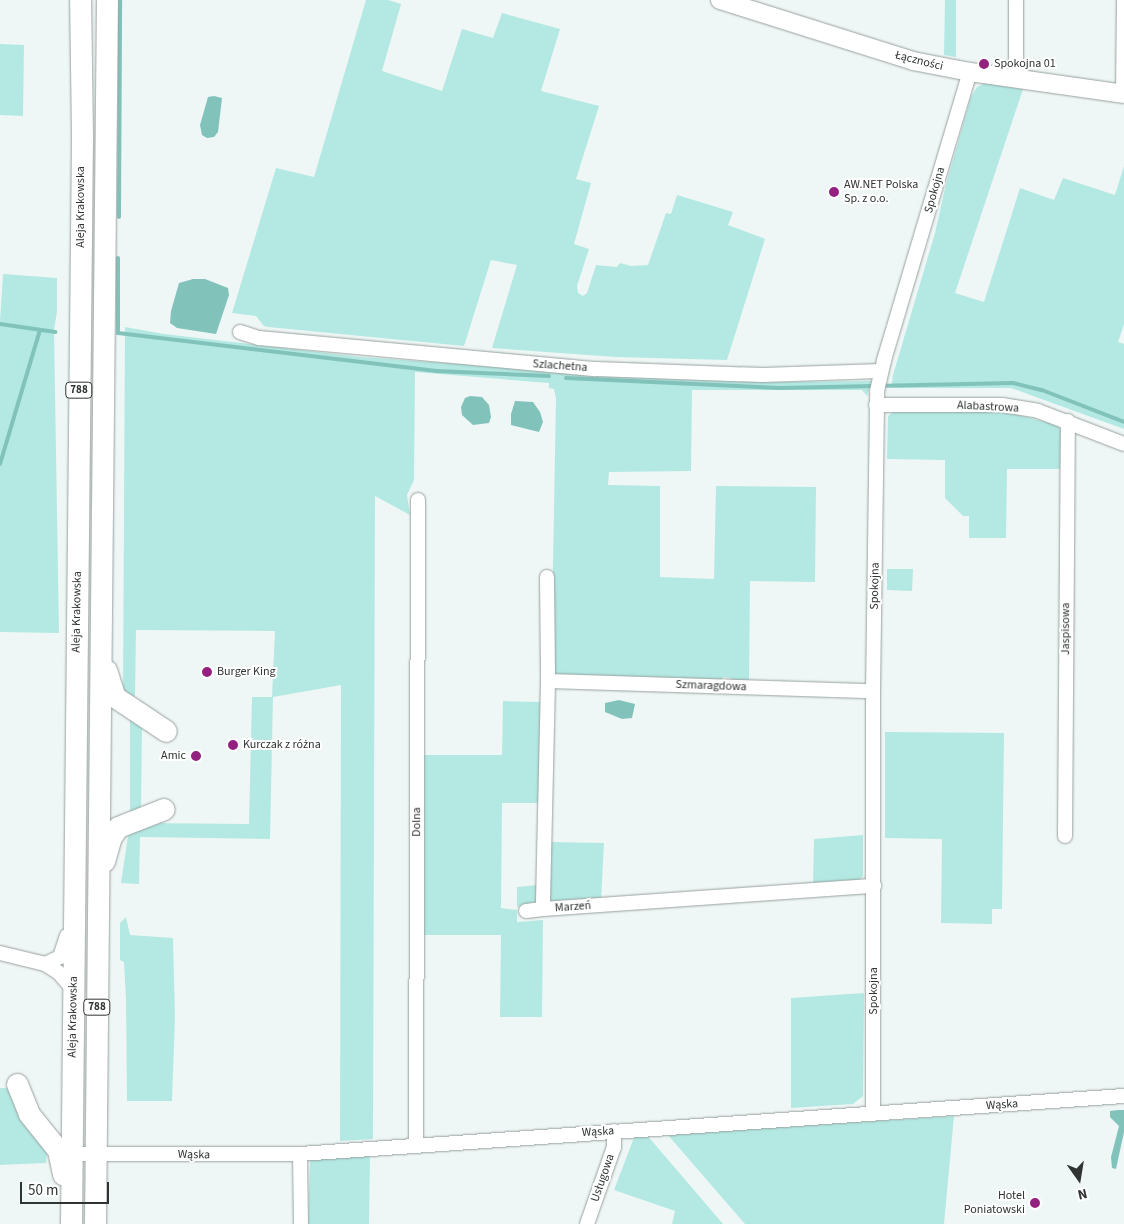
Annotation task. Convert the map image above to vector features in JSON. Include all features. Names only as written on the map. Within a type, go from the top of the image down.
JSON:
[{"type":"main road","name":"Aleja Krakowska","points":[[71,1215],[82,136],[80,0]]},
{"type":"main road","name":"Aleja Krakowska","points":[[95,1224],[107,0]]},
{"type":"main road","points":[[100,649],[110,687],[115,697],[166,731]]},
{"type":"main road","points":[[98,882],[111,838],[118,827],[164,808]]},
{"type":"main road","points":[[17,1084],[19,1094],[29,1114],[58,1150],[71,1215]]},
{"type":"street","name":"Łączności","points":[[720,0],[913,61],[970,72],[1124,94]]},
{"type":"street","points":[[1016,0],[1016,79]]},
{"type":"street","points":[[1124,0],[1124,94]]},
{"type":"street","name":"Spokojna","points":[[873,1114],[873,692],[878,387],[970,72]]},
{"type":"street","name":"Szlachetna","points":[[240,332],[259,338],[596,369],[763,375],[878,387]]},
{"type":"street","name":"Alabastrowa","points":[[878,387],[1038,411],[1124,444]]},
{"type":"street","name":"Jaspisowa","points":[[1065,836],[1068,422]]},
{"type":"street","name":"Dolna","points":[[416,1144],[418,500]]},
{"type":"street","name":"Marzeń","points":[[548,578],[548,681],[543,909],[874,886]]},
{"type":"street","name":"Szmaragdowa","points":[[548,681],[873,692]]},
{"type":"street","points":[[45,964],[54,961],[63,953],[74,897]]},
{"type":"street","points":[[526,911],[543,909]]},
{"type":"street","points":[[0,953],[45,964],[58,972],[73,989]]},
{"type":"street","name":"Wąska","points":[[71,1154],[300,1154],[416,1144],[1124,1096]]},
{"type":"street","name":"Usługowa","points":[[587,1224],[614,1147],[614,1131]]},
{"type":"street","points":[[300,1154],[300,1224]]},
{"type":"shaded area","points":[[366,0],[388,0],[401,4],[382,71],[442,91],[462,29],[493,38],[502,13],[560,29],[541,91],[599,106],[576,179],[591,183],[574,244],[589,249],[577,286],[578,293],[583,296],[587,293],[596,265],[617,267],[620,263],[631,266],[648,265],[666,213],[671,214],[677,195],[733,212],[728,225],[765,239],[727,360],[616,357],[492,348],[517,265],[491,260],[464,346],[268,327],[264,326],[256,316],[232,313],[276,168],[314,177]]},
{"type":"shaded area","points":[[945,0],[956,0],[956,57],[944,55]]},
{"type":"shaded area","points":[[0,44],[24,45],[23,116],[0,115]]},
{"type":"shaded area","points":[[985,83],[1023,89],[955,293],[984,302],[1020,188],[1054,200],[1063,178],[1115,195],[1124,166],[1124,324],[1118,342],[1124,344],[1124,429],[1011,388],[891,388],[893,375],[935,233],[946,184],[971,97],[977,87]]},
{"type":"shaded area","points":[[208,97],[222,98],[218,132],[214,137],[207,138],[202,135],[200,125]]},
{"type":"shaded area","points":[[3,274],[57,278],[57,312],[54,329],[59,633],[0,632],[0,321]]},
{"type":"shaded area","points":[[193,279],[205,279],[228,288],[229,295],[216,334],[177,328],[170,323],[171,311],[179,283]]},
{"type":"shaded area","points":[[125,327],[164,334],[361,357],[430,362],[768,382],[872,381],[867,396],[862,390],[692,390],[691,471],[609,472],[608,485],[660,486],[660,577],[714,579],[716,486],[816,487],[815,582],[750,581],[749,682],[733,681],[731,678],[724,677],[721,680],[551,674],[556,398],[554,389],[549,388],[549,383],[415,372],[414,480],[407,495],[410,515],[375,496],[373,1139],[340,1141],[341,685],[273,697],[270,839],[140,837],[139,884],[121,883],[129,829],[140,823],[249,824],[252,697],[272,697],[275,631],[136,630],[135,696],[123,695]]},
{"type":"shaded area","points":[[470,396],[482,397],[489,405],[491,417],[489,423],[473,425],[462,415],[461,407],[465,398]]},
{"type":"shaded area","points":[[515,401],[533,402],[540,412],[543,422],[539,432],[511,425],[511,414]]},
{"type":"shaded area","points":[[897,409],[1007,412],[1057,425],[1063,433],[1062,469],[1007,469],[1006,538],[969,538],[969,516],[963,516],[945,498],[945,460],[887,459],[888,416]]},
{"type":"shaded area","points":[[887,569],[913,569],[912,591],[887,590]]},
{"type":"shaded area","points":[[619,700],[635,704],[632,718],[622,719],[605,712],[605,703]]},
{"type":"shaded area","points":[[503,701],[540,702],[539,803],[502,803],[501,908],[517,910],[517,922],[543,920],[542,1017],[500,1017],[501,935],[420,935],[424,755],[502,755]]},
{"type":"shaded area","points":[[130,716],[142,723],[141,811],[130,816]]},
{"type":"shaded area","points":[[885,732],[1004,733],[1002,909],[992,909],[992,924],[941,923],[942,839],[885,838]]},
{"type":"shaded area","points":[[863,835],[863,876],[858,881],[813,884],[814,839]]},
{"type":"shaded area","points":[[550,842],[604,843],[601,900],[549,903]]},
{"type":"shaded area","points":[[538,885],[536,902],[517,907],[517,887]]},
{"type":"shaded area","points":[[126,917],[130,935],[173,938],[175,1017],[172,1101],[127,1101],[126,999],[124,962],[120,960],[120,923]]},
{"type":"shaded area","points":[[864,993],[863,1096],[853,1104],[791,1108],[791,998]]},
{"type":"shaded area","points":[[0,1088],[8,1088],[48,1143],[46,1163],[0,1165]]},
{"type":"shaded area","points":[[1124,1110],[1124,1132],[1116,1169],[1112,1168],[1111,1157],[1119,1126],[1110,1117],[1110,1111]]},
{"type":"shaded area","points":[[954,1116],[944,1224],[745,1224],[667,1134]]},
{"type":"shaded area","points":[[646,1134],[723,1224],[672,1224],[675,1211],[614,1190],[635,1135]]},
{"type":"shaded area","points":[[370,1155],[369,1224],[308,1224],[310,1160]]},
{"type":"waterway","points":[[119,217],[120,1]]},
{"type":"waterway","points":[[118,258],[118,333],[437,371],[549,376]]},
{"type":"waterway","points":[[0,324],[55,332]]},
{"type":"waterway","points":[[0,464],[40,330]]},
{"type":"waterway","points":[[566,378],[780,388],[1013,383],[1042,390],[1124,422]]},
{"type":"place","name":"Spokojna 01","points":[[984,64]]},
{"type":"place","name":"AW.NET Polska Sp. z o.o.","points":[[834,192]]},
{"type":"place","name":"Burger King","points":[[207,672]]},
{"type":"place","name":"Kurczak z różna","points":[[233,745]]},
{"type":"place","name":"Amic","points":[[196,756]]},
{"type":"place","name":"Hotel Poniatowski","points":[[1035,1203]]}]
